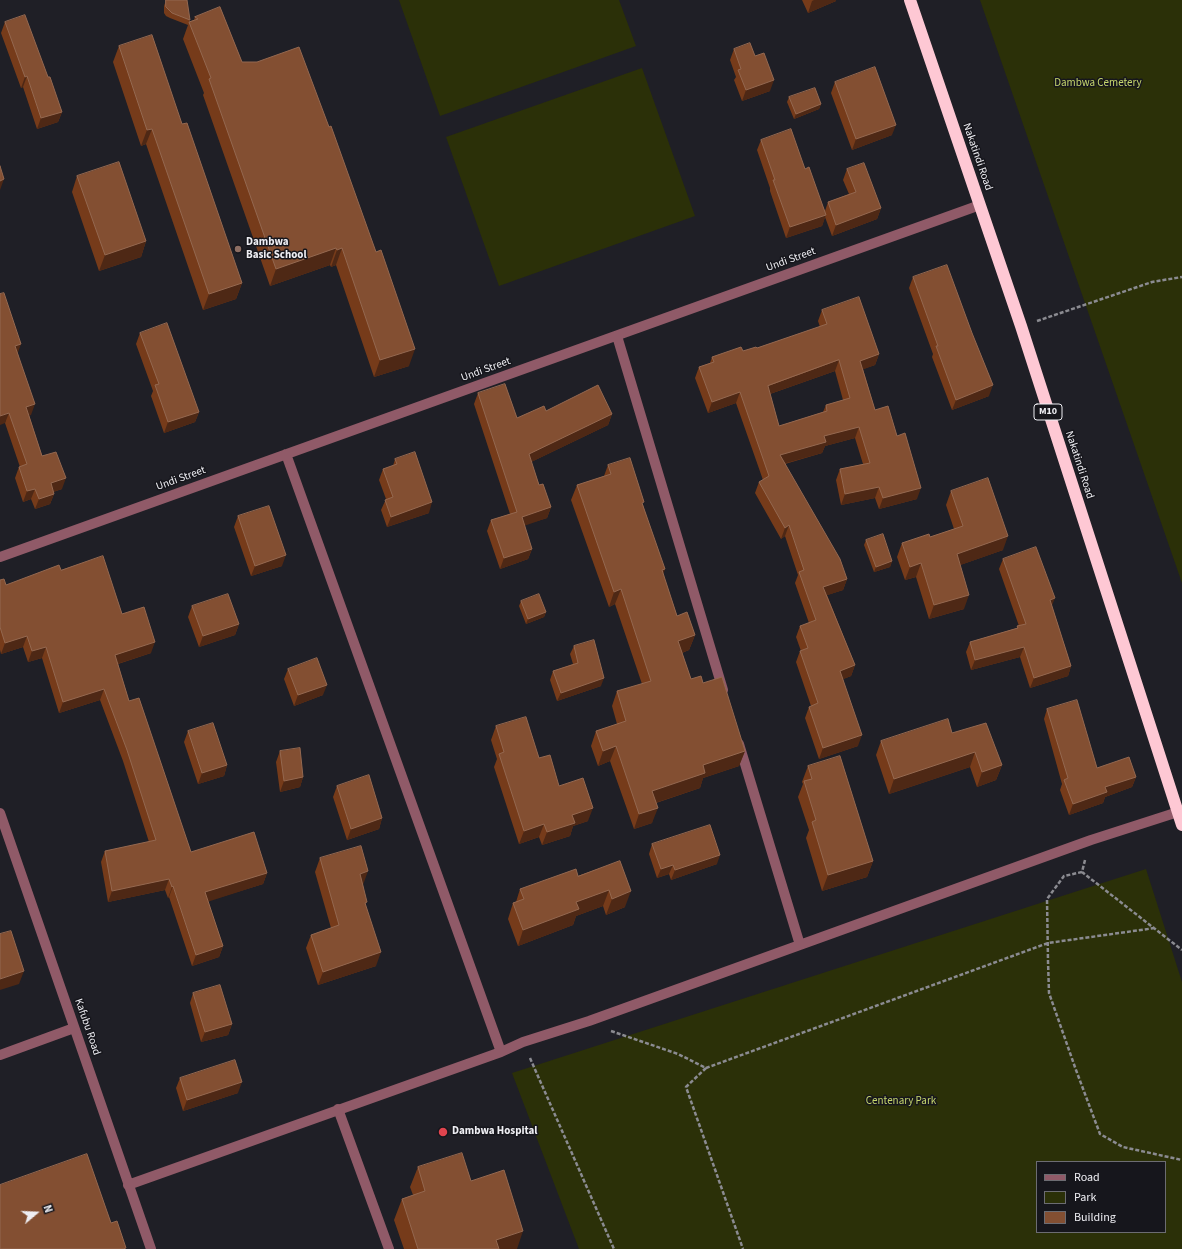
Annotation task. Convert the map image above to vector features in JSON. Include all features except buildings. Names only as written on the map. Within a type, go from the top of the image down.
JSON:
[{"type":"highway","name":"Nakatindi Road","points":[[910,0],[1021,326],[1182,825]]},
{"type":"street","name":"Undi Street","points":[[0,557],[980,205]]},
{"type":"street","points":[[617,336],[727,701]]},
{"type":"street","points":[[286,454],[501,1052]]},
{"type":"street","points":[[736,731],[800,944]]},
{"type":"street","points":[[128,1185],[501,1052],[523,1042],[589,1021],[1091,840],[1178,812]]},
{"type":"street","name":"Kafubu Road","points":[[0,813],[151,1249]]},
{"type":"street","points":[[0,1055],[74,1028]]},
{"type":"street","points":[[338,1109],[389,1249]]},
{"type":"path","points":[[1021,326],[1152,282],[1182,277]]},
{"type":"path","points":[[1082,872],[1091,840]]},
{"type":"path","points":[[1082,872],[1182,950]]},
{"type":"path","points":[[1082,872],[1064,876],[1047,900],[1050,993],[1076,1070],[1100,1134],[1123,1148],[1182,1160]]},
{"type":"path","points":[[742,1249],[686,1087],[706,1068],[1048,943],[1155,928]]},
{"type":"path","points":[[589,1021],[624,1036],[678,1054],[706,1068]]},
{"type":"path","points":[[523,1042],[614,1249]]},
{"type":"green space","points":[[399,0],[619,0],[636,46],[440,116]]},
{"type":"green space","name":"Dambwa Cemetery","points":[[980,0],[1182,0],[1182,583]]},
{"type":"green space","points":[[642,68],[695,216],[499,286],[446,137]]},
{"type":"green space","name":"Centenary Park","points":[[1146,869],[1182,982],[1182,1249],[579,1249],[512,1073]]},
{"type":"place","name":"Dambwa Basic School","points":[[238,249]]},
{"type":"place","name":"Dambwa Hospital","points":[[443,1132]]}]
